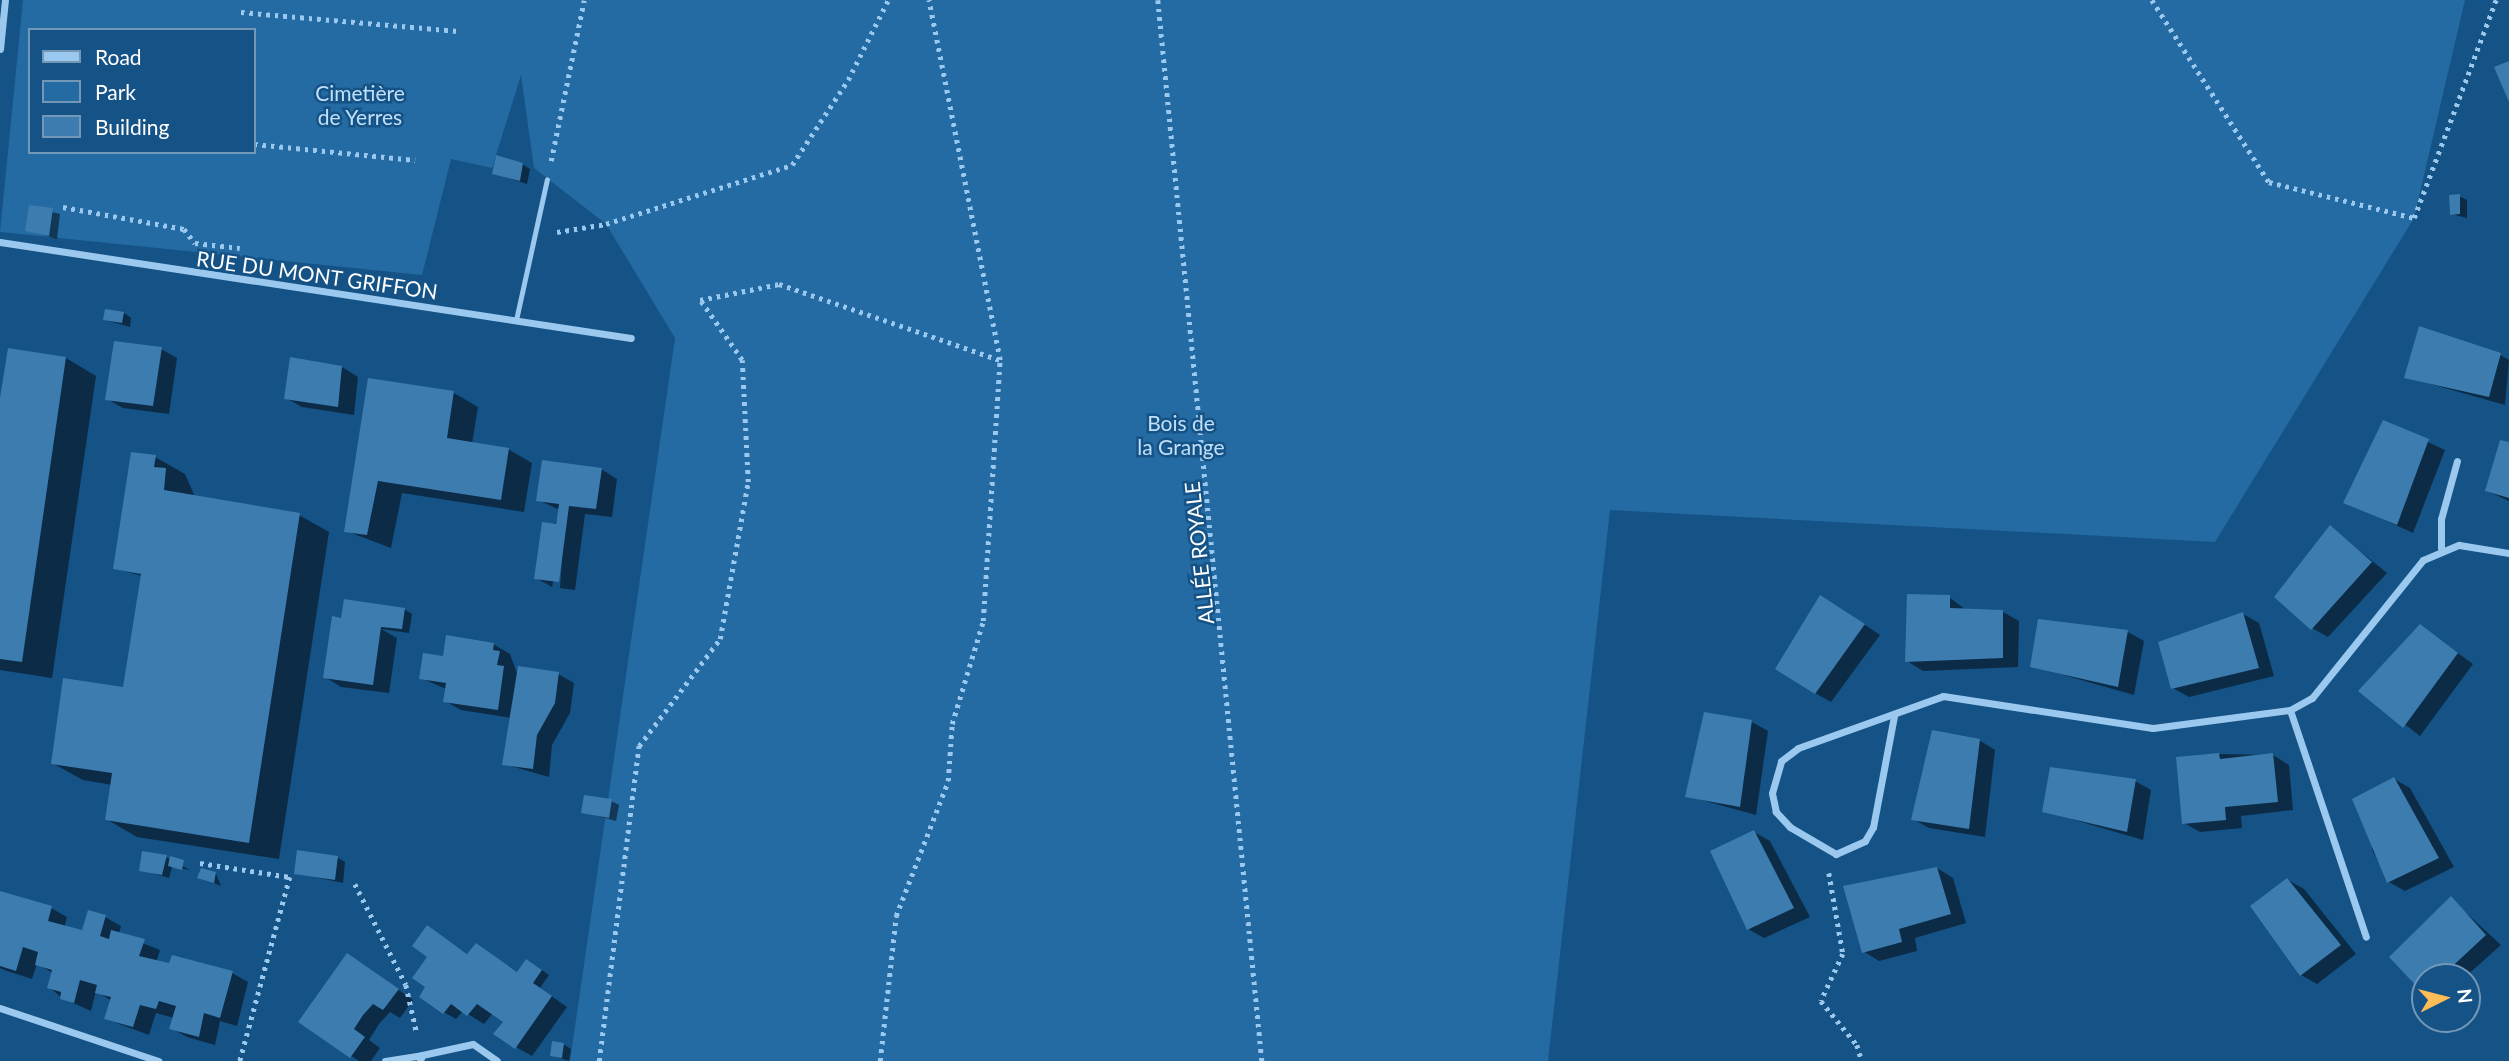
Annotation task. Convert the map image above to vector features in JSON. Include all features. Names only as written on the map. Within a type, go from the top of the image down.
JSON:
[{"type":"street","points":[[0,50],[5,0]]},
{"type":"street","name":"RUE DU MONT GRIFFON","points":[[0,242],[631,338]]},
{"type":"street","points":[[2441,548],[2441,519],[2457,461]]},
{"type":"street","points":[[1894,716],[1874,827],[1852,849],[1830,852],[1776,812],[1772,793],[1777,769],[1798,748],[1894,716],[1943,696],[2153,729],[2290,710],[2312,698],[2423,560],[2441,548],[2477,544],[2509,553]]},
{"type":"street","points":[[2290,710],[2366,937]]},
{"type":"street","points":[[0,1008],[158,1061]]},
{"type":"street","points":[[385,1061],[421,1058],[473,1044],[497,1061]]},
{"type":"lane","points":[[516,320],[547,179]]},
{"type":"path","points":[[547,179],[584,0]]},
{"type":"path","points":[[534,236],[606,224],[792,165],[848,80],[888,0]]},
{"type":"path","points":[[880,1061],[896,916],[948,781],[952,724],[983,621],[1000,360],[929,0]]},
{"type":"path","name":"ALLÉE ROYALE","points":[[1158,0],[1262,1061]]},
{"type":"path","points":[[2152,0],[2269,182],[2414,218],[2496,0]]},
{"type":"path","points":[[242,12],[458,31]]},
{"type":"path","points":[[256,144],[415,160]]},
{"type":"path","points":[[63,207],[184,229],[195,243],[240,248]]},
{"type":"path","points":[[599,1061],[639,746],[720,639],[748,482],[742,360],[700,299],[779,284],[1000,360]]},
{"type":"path","points":[[1830,852],[1828,897],[1843,954],[1821,1001],[1857,1045],[1862,1061]]},
{"type":"path","points":[[200,863],[290,877],[240,1061]]},
{"type":"path","points":[[355,884],[405,985],[421,1058]]},
{"type":"green space","name":"Bois de la Grange","points":[[23,0],[2465,0],[2414,218],[2215,542],[1610,510],[1548,1061],[570,1061],[675,338],[606,224],[534,168],[521,75],[492,168],[451,159],[422,275],[0,232]]},
{"type":"building","points":[[2509,61],[2509,102],[2494,67]]},
{"type":"building","points":[[496,155],[523,163],[520,181],[492,174]]},
{"type":"building","points":[[2460,194],[2460,214],[2450,215],[2449,195]]},
{"type":"building","points":[[29,205],[53,208],[49,236],[25,231]]},
{"type":"building","points":[[105,309],[124,312],[122,323],[103,320]]},
{"type":"building","points":[[2419,326],[2501,353],[2489,397],[2404,378]]},
{"type":"building","points":[[114,341],[162,347],[153,406],[105,400]]},
{"type":"building","points":[[8,348],[66,357],[22,662],[0,659],[0,398]]},
{"type":"building","points":[[290,357],[342,366],[338,407],[284,399]]},
{"type":"building","points":[[368,378],[454,391],[447,438],[509,448],[501,500],[378,481],[367,535],[344,532]]},
{"type":"building","points":[[2383,420],[2429,439],[2397,525],[2343,503]]},
{"type":"building","points":[[2500,440],[2509,442],[2509,498],[2485,491]]},
{"type":"building","points":[[131,452],[156,455],[154,467],[166,468],[164,490],[300,513],[249,843],[105,820],[112,773],[51,764],[63,678],[123,687],[141,574],[113,569]]},
{"type":"building","points":[[542,460],[602,468],[596,509],[569,506],[559,582],[534,579],[542,522],[556,524],[559,504],[536,501]]},
{"type":"building","points":[[2330,525],[2372,562],[2311,630],[2274,597]]},
{"type":"building","points":[[1907,594],[1950,595],[1950,608],[2003,610],[2003,658],[1905,662]]},
{"type":"building","points":[[1820,595],[1865,624],[1815,694],[1775,669]]},
{"type":"building","points":[[344,599],[405,608],[402,629],[381,627],[373,685],[323,678],[332,616],[341,618]]},
{"type":"building","points":[[2243,612],[2259,668],[2171,689],[2158,642]]},
{"type":"building","points":[[2038,619],[2128,630],[2118,687],[2030,667]]},
{"type":"building","points":[[2420,624],[2458,653],[2403,728],[2358,691]]},
{"type":"building","points":[[446,635],[494,643],[493,650],[500,651],[497,665],[504,666],[498,710],[443,702],[446,683],[419,679],[423,653],[443,656]]},
{"type":"building","points":[[518,666],[559,672],[555,703],[537,735],[533,769],[502,765]]},
{"type":"building","points":[[1704,712],[1752,720],[1740,807],[1685,797]]},
{"type":"building","points":[[1932,730],[1980,739],[1969,829],[1911,820]]},
{"type":"building","points":[[2219,753],[2220,759],[2273,753],[2278,802],[2225,807],[2226,820],[2182,824],[2176,757]]},
{"type":"building","points":[[2050,767],[2136,779],[2127,832],[2042,812]]},
{"type":"building","points":[[2394,777],[2439,858],[2387,883],[2352,799]]},
{"type":"building","points":[[584,795],[612,799],[609,818],[581,813]]},
{"type":"building","points":[[1754,830],[1794,908],[1747,930],[1710,851]]},
{"type":"building","points":[[297,850],[338,856],[335,880],[294,874]]},
{"type":"building","points":[[142,851],[167,855],[162,875],[139,871]]},
{"type":"building","points":[[170,856],[184,860],[182,870],[168,866]]},
{"type":"building","points":[[1937,867],[1951,914],[1899,929],[1902,942],[1862,953],[1843,886]]},
{"type":"building","points":[[201,868],[216,872],[214,883],[197,878]]},
{"type":"building","points":[[2287,878],[2341,945],[2300,976],[2250,906]]},
{"type":"building","points":[[0,891],[52,906],[48,921],[82,930],[88,910],[106,915],[100,936],[109,939],[111,930],[145,939],[139,956],[169,963],[172,955],[233,971],[220,1018],[204,1013],[199,1037],[169,1029],[176,1006],[159,1001],[156,1009],[140,1005],[133,1027],[104,1019],[111,997],[95,993],[97,985],[80,980],[74,1003],[60,999],[61,992],[47,988],[52,970],[35,965],[38,952],[23,947],[16,971],[0,966]]},
{"type":"building","points":[[2451,896],[2486,935],[2456,963],[2411,963],[2411,980],[2389,957]]},
{"type":"building","points":[[427,925],[467,954],[476,943],[517,972],[526,959],[542,970],[533,983],[552,996],[515,1049],[493,1034],[503,1022],[477,1004],[467,1016],[451,1004],[443,1014],[419,997],[425,987],[412,978],[427,957],[412,946]]},
{"type":"building","points":[[347,953],[399,989],[383,1010],[373,1004],[363,1015],[354,1029],[365,1037],[350,1058],[298,1022]]},
{"type":"building","points":[[552,1041],[564,1043],[562,1058],[550,1056]]},
{"type":"park label","name":"Cimetière de Yerres","points":[[360,105]]}]
